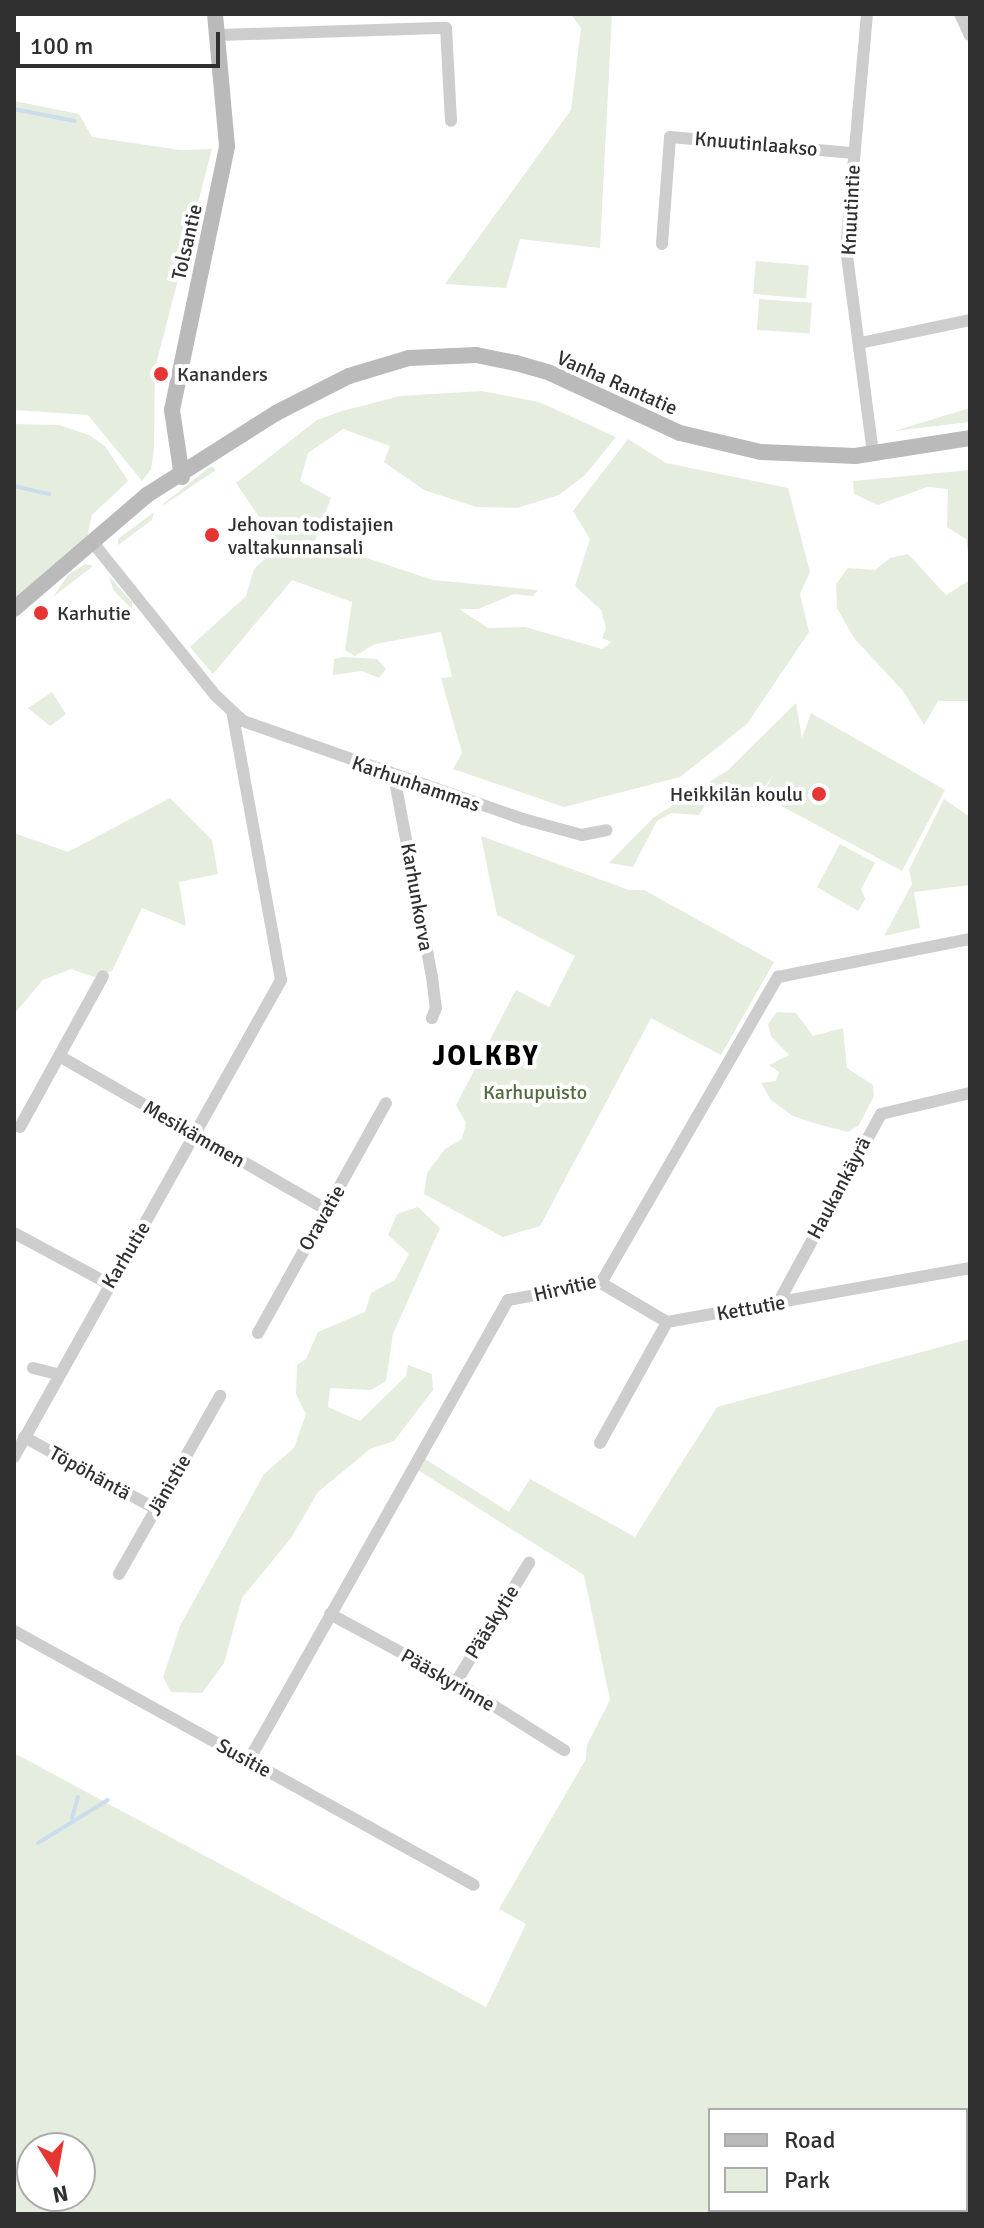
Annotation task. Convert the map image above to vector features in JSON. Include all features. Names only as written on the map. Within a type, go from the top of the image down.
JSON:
[{"type":"main road","name":"Tolsantie","points":[[182,477],[172,410],[227,146],[215,14]]},
{"type":"main road","name":"Vanha Rantatie","points":[[14,609],[94,544],[154,504],[182,477],[276,413],[332,383],[396,361],[453,355],[493,357],[550,373],[638,415],[713,443],[807,456],[873,454],[962,439]]},
{"type":"street","name":"Knuutintie","points":[[867,14],[846,248],[873,454]]},
{"type":"street","points":[[960,14],[970,35]]},
{"type":"street","points":[[219,35],[446,28],[451,121]]},
{"type":"street","name":"Knuutinlaakso","points":[[662,244],[670,137],[854,153]]},
{"type":"street","points":[[860,343],[970,320]]},
{"type":"street","name":"Karhutie","points":[[14,1457],[57,1374],[195,1136],[283,975],[232,711],[94,544]]},
{"type":"street","name":"Karhunhammas","points":[[232,711],[253,726],[394,776],[565,831],[607,830]]},
{"type":"street","name":"Karhunkorva","points":[[394,776],[432,977],[436,1008],[432,1018]]},
{"type":"street","name":"Hirvitie","points":[[249,1760],[508,1300],[601,1283],[778,977],[970,939]]},
{"type":"street","points":[[20,1127],[103,976]]},
{"type":"street","name":"Mesikämmen","points":[[61,1057],[327,1210]]},
{"type":"street","name":"Haukankäyrä","points":[[778,1303],[881,1114],[970,1093]]},
{"type":"street","name":"Oravatie","points":[[258,1333],[386,1103]]},
{"type":"street","points":[[14,1233],[109,1284]]},
{"type":"street","name":"Kettutie","points":[[667,1322],[970,1268]]},
{"type":"street","points":[[600,1443],[667,1322],[601,1283]]},
{"type":"street","points":[[33,1368],[57,1374]]},
{"type":"street","name":"Jänistie","points":[[119,1574],[220,1396]]},
{"type":"street","name":"Töpöhäntä","points":[[24,1437],[156,1509]]},
{"type":"street","name":"Pääskytie","points":[[456,1682],[529,1563]]},
{"type":"street","name":"Pääskyrinne","points":[[330,1614],[456,1682],[564,1750]]},
{"type":"street","name":"Susitie","points":[[14,1631],[474,1885]]},
{"type":"green space","points":[[571,14],[612,14],[600,248],[520,239],[506,288],[445,284],[571,110],[581,28]]},
{"type":"green space","points":[[14,101],[79,114],[92,137],[180,150],[212,149],[155,368],[154,449],[151,469],[142,481],[88,415],[14,410]]},
{"type":"green space","points":[[756,261],[809,266],[806,298],[753,294]]},
{"type":"green space","points":[[759,299],[812,303],[810,334],[757,330]]},
{"type":"green space","points":[[481,391],[539,402],[616,437],[585,475],[559,495],[517,508],[476,507],[424,490],[384,462],[390,446],[343,429],[308,453],[300,481],[331,498],[315,541],[433,580],[538,590],[533,596],[514,594],[478,609],[459,609],[488,628],[525,627],[602,649],[612,642],[602,638],[606,628],[601,610],[575,586],[590,539],[573,511],[628,439],[666,463],[788,488],[810,572],[800,594],[809,632],[747,724],[680,777],[564,807],[453,769],[462,753],[441,678],[452,677],[441,632],[375,644],[355,656],[345,650],[352,602],[292,580],[213,674],[190,647],[246,596],[254,569],[279,546],[236,483],[317,420],[400,396]]},
{"type":"green space","points":[[970,408],[970,422],[894,431]]},
{"type":"green space","points":[[14,424],[59,425],[89,435],[105,446],[128,481],[92,515],[87,538],[14,599]]},
{"type":"green space","points":[[211,466],[216,470],[163,504]]},
{"type":"green space","points":[[970,470],[970,566],[966,539],[947,527],[948,489],[927,487],[878,505],[854,494],[853,481]]},
{"type":"green space","points":[[154,512],[152,520],[118,545],[118,539]]},
{"type":"green space","points":[[908,554],[946,595],[970,580],[970,701],[938,701],[924,725],[903,691],[854,638],[837,608],[836,584],[848,568],[875,570],[890,558]]},
{"type":"green space","points":[[85,564],[93,566],[53,597],[68,575]]},
{"type":"green space","points":[[108,575],[132,602],[132,609],[114,591]]},
{"type":"green space","points":[[334,659],[377,659],[386,669],[379,678],[362,671],[333,675]]},
{"type":"green space","points":[[52,692],[66,714],[50,726],[28,708]]},
{"type":"green space","points":[[796,703],[802,738],[811,713],[945,790],[902,871],[763,796],[773,774],[766,786],[726,789],[709,798],[699,815],[671,813],[657,821],[633,867],[609,863],[653,818],[728,770]]},
{"type":"green space","points":[[170,798],[212,840],[218,874],[179,882],[186,926],[142,908],[112,971],[94,977],[71,969],[43,980],[14,1014],[14,833],[68,852]]},
{"type":"green space","points":[[944,799],[970,817],[970,885],[914,892],[920,928],[884,936],[912,884],[909,870]]},
{"type":"green space","name":"Karhupuisto","points":[[481,836],[629,890],[644,890],[774,962],[721,1055],[651,1018],[540,1226],[503,1237],[424,1194],[427,1173],[445,1149],[462,1139],[466,1123],[456,1105],[516,990],[549,1007],[575,956],[497,915]]},
{"type":"green space","points":[[840,844],[875,863],[861,889],[865,899],[858,911],[817,887]]},
{"type":"green space","points":[[777,1012],[796,1013],[813,1036],[843,1028],[847,1068],[873,1085],[874,1096],[859,1125],[848,1132],[817,1124],[793,1116],[771,1100],[761,1083],[776,1081],[779,1072],[769,1065],[789,1055],[771,1036],[768,1024]]},
{"type":"green space","points":[[418,1207],[440,1228],[393,1334],[386,1381],[371,1390],[330,1388],[328,1407],[360,1421],[406,1376],[408,1365],[432,1374],[433,1390],[394,1441],[370,1449],[318,1492],[291,1538],[242,1598],[224,1663],[202,1693],[171,1692],[163,1677],[180,1626],[264,1474],[294,1448],[306,1414],[296,1394],[297,1365],[306,1359],[318,1332],[365,1312],[371,1293],[395,1280],[409,1254],[388,1235],[397,1214]]},
{"type":"green space","points":[[970,1339],[970,2214],[14,2214],[14,1753],[486,2007],[526,1924],[499,1909],[586,1759],[587,1745],[610,1700],[584,1575],[418,1470],[425,1459],[509,1512],[530,1479],[635,1537],[717,1407]]},
{"type":"waterway","points":[[14,109],[75,121]]},
{"type":"waterway","points":[[14,486],[49,494]]},
{"type":"waterway","points":[[72,1818],[78,1797]]},
{"type":"waterway","points":[[38,1843],[108,1800]]},
{"type":"place","name":"Kananders","points":[[161,374]]},
{"type":"place","name":"Jehovan todistajien valtakunnansali","points":[[212,535]]},
{"type":"place","name":"Karhutie","points":[[41,613]]},
{"type":"place","name":"Heikkilän koulu","points":[[819,794]]},
{"type":"district","name":"JOLKBY","points":[[486,1056]]}]
